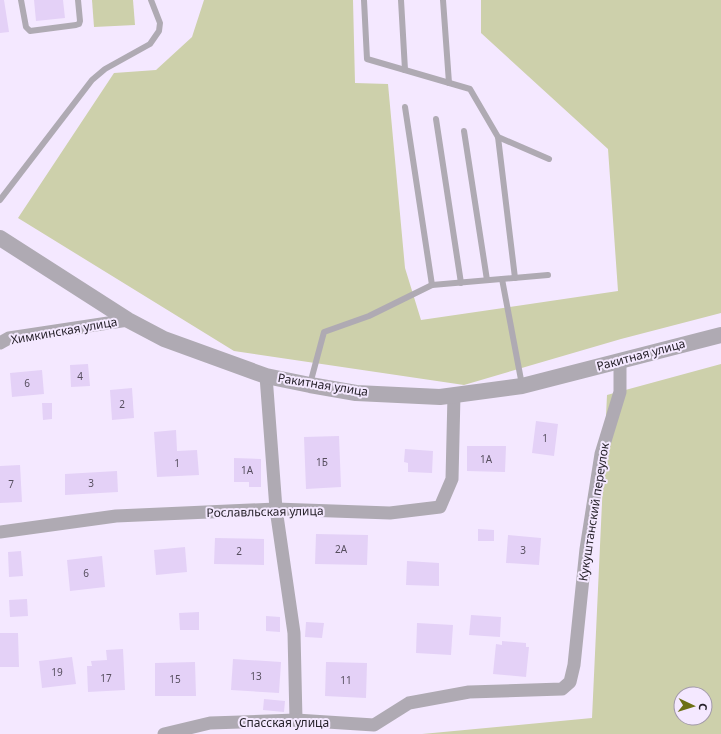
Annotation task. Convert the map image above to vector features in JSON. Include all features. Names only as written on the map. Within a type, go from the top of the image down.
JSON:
[{"type":"street","name":"Ракитная улица","points":[[0,238],[128,320],[164,339],[266,376],[356,393],[440,397],[522,386],[721,334]]},
{"type":"street","name":"Химкинская улица","points":[[0,343],[9,338],[128,320]]},
{"type":"street","name":"Кукуштанский переулок","points":[[574,665],[586,549],[601,454],[620,392],[620,361]]},
{"type":"street","points":[[266,376],[276,509],[294,633],[296,720]]},
{"type":"street","name":"Рославльская улица","points":[[0,532],[116,516],[276,509],[390,513],[440,507],[452,479],[454,395]]},
{"type":"street","name":"Спасская улица","points":[[164,734],[210,723],[296,720],[374,726],[409,704],[469,692],[562,689],[570,682],[574,665]]},
{"type":"lane","points":[[21,0],[26,27],[30,31],[79,24],[78,0]]},
{"type":"lane","points":[[0,200],[92,80],[105,69],[150,44],[159,31],[160,23],[151,0]]},
{"type":"lane","points":[[364,0],[367,59],[470,89],[498,137],[515,278]]},
{"type":"lane","points":[[401,0],[405,70]]},
{"type":"lane","points":[[443,0],[449,83]]},
{"type":"lane","points":[[405,107],[432,285]]},
{"type":"lane","points":[[436,119],[461,282]]},
{"type":"lane","points":[[464,131],[487,280]]},
{"type":"lane","points":[[498,137],[549,159]]},
{"type":"lane","points":[[310,385],[324,332],[369,316],[432,285],[548,275]]},
{"type":"lane","points":[[502,279],[522,386]]},
{"type":"green space","points":[[92,0],[133,0],[135,25],[94,27]]},
{"type":"green space","points":[[204,0],[353,0],[355,83],[388,84],[405,268],[421,320],[618,291],[608,149],[481,33],[481,0],[721,0],[721,313],[621,339],[464,385],[234,351],[18,218],[114,73],[156,70],[192,37]]},
{"type":"green space","points":[[721,364],[721,734],[422,734],[592,718],[607,395]]},
{"type":"building","points":[[0,0],[4,0],[9,32],[0,33]]},
{"type":"building","points":[[34,0],[63,0],[65,18],[36,21]]},
{"type":"building","points":[[88,364],[90,386],[71,387],[70,365]]},
{"type":"building","points":[[42,370],[44,394],[12,397],[10,373]]},
{"type":"building","points":[[132,388],[134,418],[112,420],[110,390]]},
{"type":"building","points":[[42,403],[52,403],[52,419],[43,420]]},
{"type":"building","points":[[536,421],[558,424],[554,456],[532,453]]},
{"type":"building","points":[[176,430],[177,451],[197,450],[199,475],[157,477],[154,432]]},
{"type":"building","points":[[339,436],[341,487],[306,489],[304,437]]},
{"type":"building","points":[[467,446],[506,446],[505,472],[467,471]]},
{"type":"building","points":[[405,449],[433,451],[432,473],[408,472],[408,463],[404,462]]},
{"type":"building","points":[[234,458],[261,459],[261,487],[249,487],[249,482],[234,482]]},
{"type":"building","points":[[20,465],[22,502],[0,503],[0,466]]},
{"type":"building","points":[[117,471],[118,492],[65,495],[65,474]]},
{"type":"building","points":[[478,529],[494,530],[494,541],[478,541]]},
{"type":"building","points":[[316,534],[368,535],[367,565],[315,564]]},
{"type":"building","points":[[508,535],[541,538],[539,565],[506,563]]},
{"type":"building","points":[[215,538],[264,539],[264,565],[214,564]]},
{"type":"building","points":[[185,547],[187,572],[156,575],[154,550]]},
{"type":"building","points":[[21,551],[23,576],[9,577],[8,552]]},
{"type":"building","points":[[102,556],[105,587],[70,591],[67,560]]},
{"type":"building","points":[[407,561],[439,563],[439,586],[406,585]]},
{"type":"building","points":[[27,599],[28,616],[10,617],[9,600]]},
{"type":"building","points":[[199,612],[199,630],[180,630],[179,613]]},
{"type":"building","points":[[471,615],[501,617],[500,637],[469,635]]},
{"type":"building","points":[[266,616],[280,617],[280,632],[266,631]]},
{"type":"building","points":[[306,622],[324,623],[322,638],[305,637]]},
{"type":"building","points":[[417,623],[453,625],[451,655],[416,653]]},
{"type":"building","points":[[0,633],[18,633],[19,667],[0,667]]},
{"type":"building","points":[[502,641],[526,643],[526,647],[529,647],[526,677],[493,674],[496,644],[502,645]]},
{"type":"building","points":[[123,649],[125,690],[88,692],[87,666],[92,666],[91,661],[107,660],[106,650]]},
{"type":"building","points":[[72,657],[76,684],[42,688],[39,661]]},
{"type":"building","points":[[233,659],[281,662],[279,693],[231,690]]},
{"type":"building","points":[[195,662],[196,696],[155,696],[155,663]]},
{"type":"building","points":[[326,662],[367,663],[366,698],[325,696]]},
{"type":"building","points":[[264,699],[285,701],[284,712],[263,710]]}]
